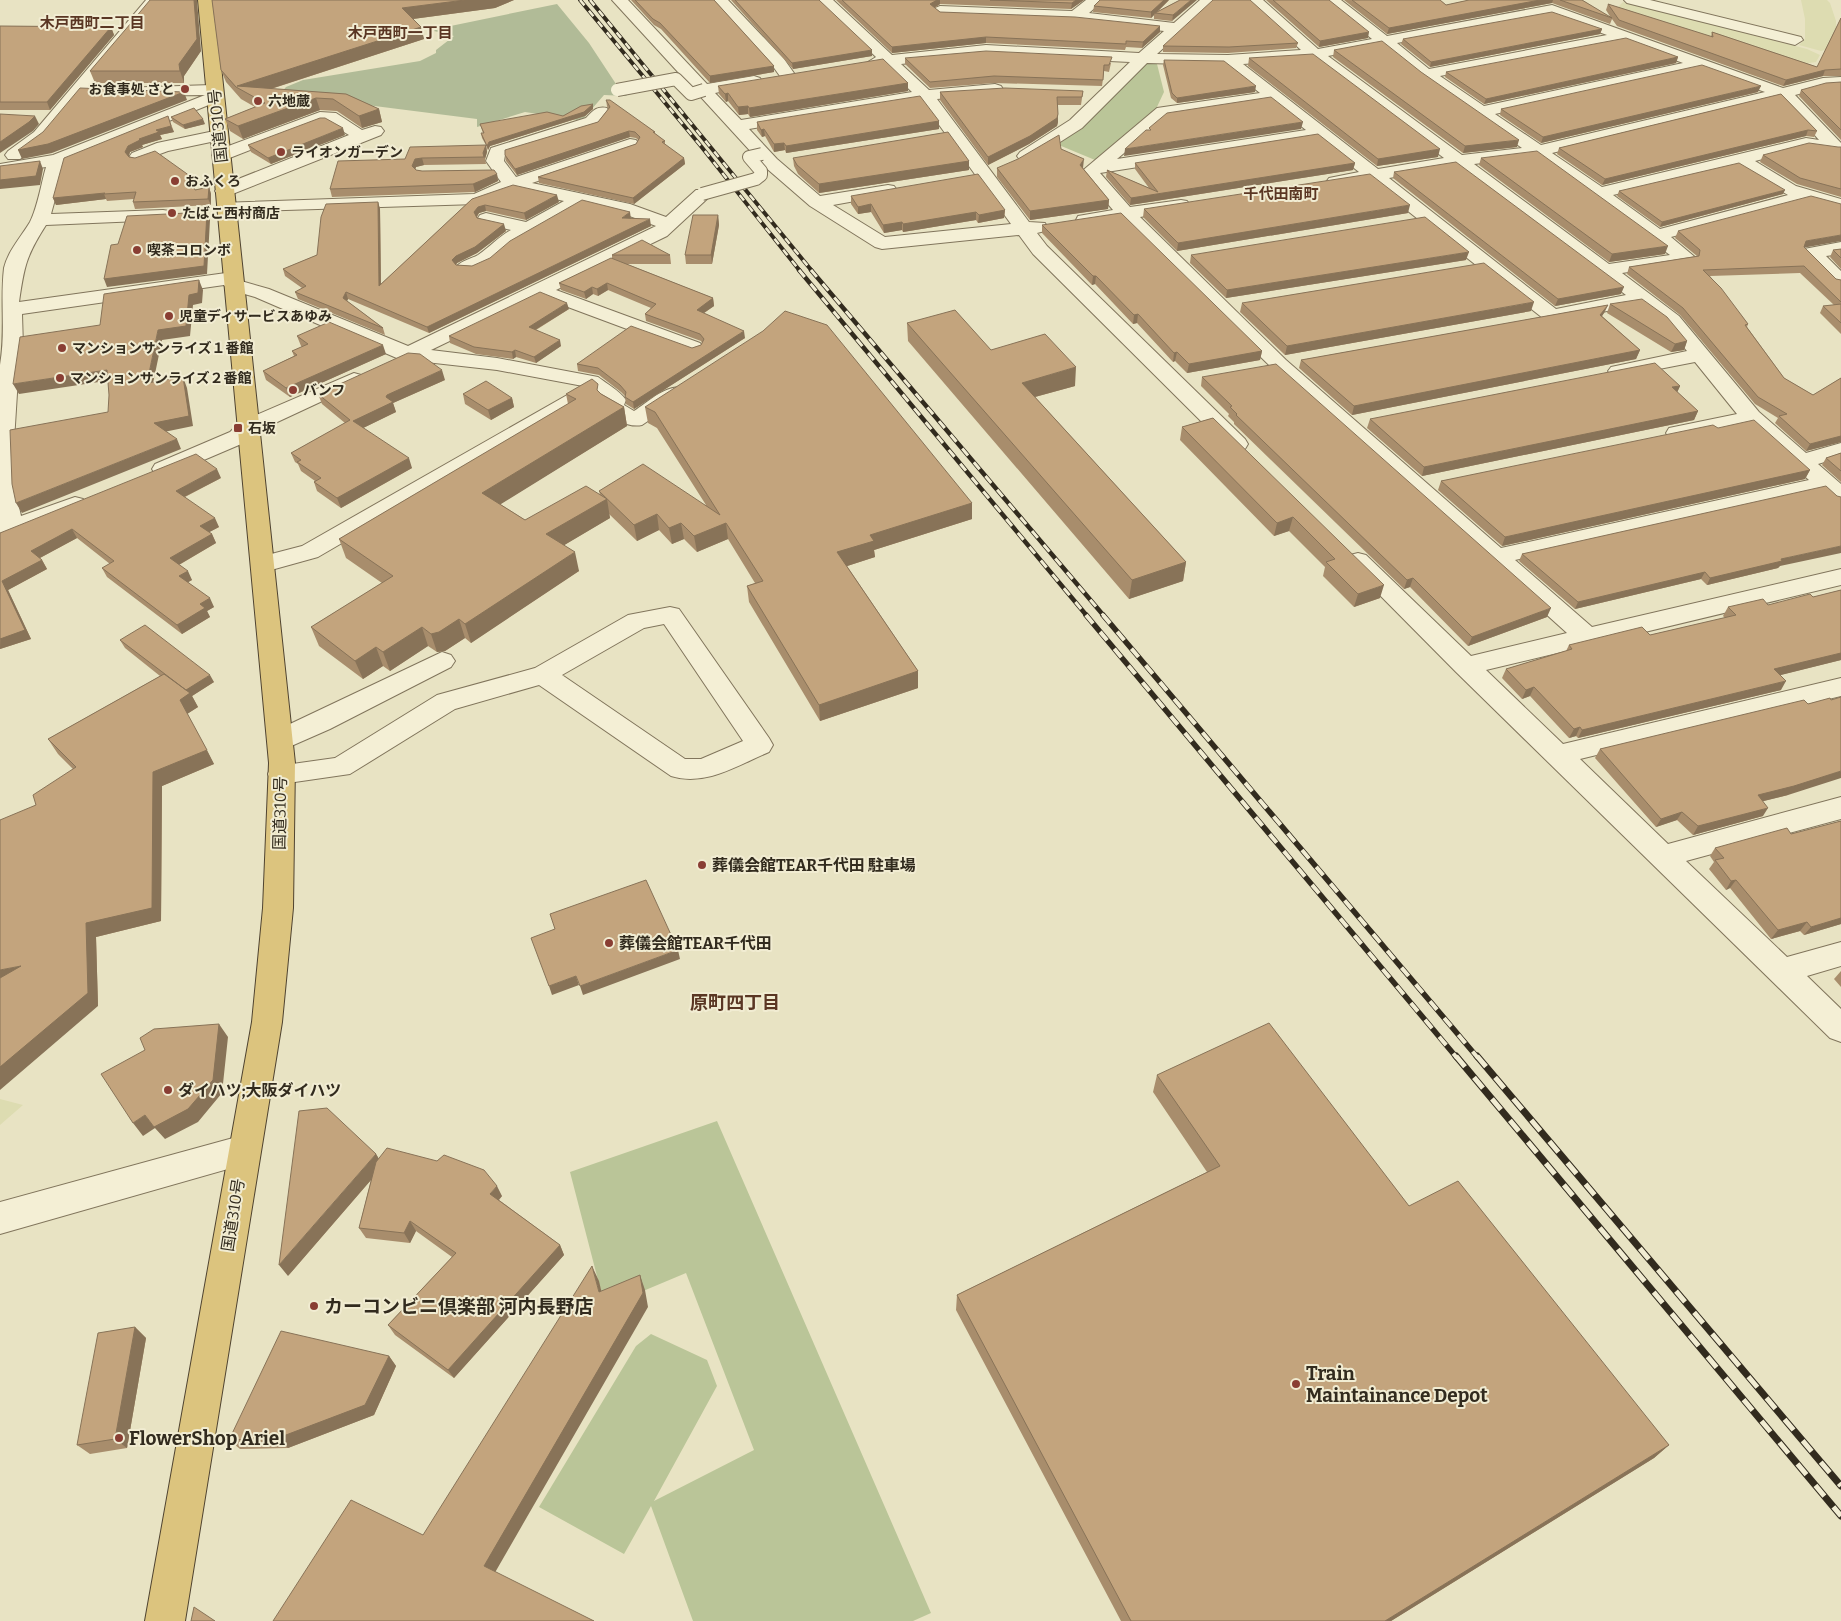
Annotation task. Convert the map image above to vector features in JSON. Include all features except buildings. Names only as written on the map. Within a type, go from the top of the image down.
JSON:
[{"type":"highway","name":"国道310号","points":[[165,1621],[267,1022],[278,908],[282,774],[264,564],[233,282],[221,206],[220,145],[206,0]]},
{"type":"street","points":[[0,163],[40,136],[154,0]]},
{"type":"street","points":[[620,0],[766,159],[816,202],[882,243],[1051,225]]},
{"type":"street","points":[[720,0],[778,62],[788,76]]},
{"type":"street","points":[[824,0],[924,94],[944,134],[990,171],[1023,229],[1040,250],[1184,381],[1253,459]]},
{"type":"street","points":[[926,0],[955,24]]},
{"type":"street","points":[[1075,16],[1096,0]]},
{"type":"street","points":[[990,171],[1076,124],[1143,58],[1209,0]]},
{"type":"street","points":[[1254,0],[1315,54],[1672,320],[1751,417],[1833,490]]},
{"type":"street","points":[[1332,0],[1384,43],[1426,74],[1600,193],[1687,258],[1605,270]]},
{"type":"street","points":[[1632,0],[1795,40]]},
{"type":"street","points":[[1592,24],[1616,6]]},
{"type":"street","points":[[860,64],[986,50],[1143,58],[1228,60],[1315,54],[1384,43],[1552,10],[1783,93],[1799,106],[1838,148]]},
{"type":"street","points":[[940,11],[1075,16],[1177,28]]},
{"type":"street","points":[[1426,74],[1626,36]]},
{"type":"street","points":[[970,37],[986,50]]},
{"type":"street","points":[[1228,60],[1376,175],[1551,316]]},
{"type":"street","points":[[1482,112],[1703,63]]},
{"type":"street","points":[[617,90],[676,79],[681,81],[690,94],[806,73]]},
{"type":"street","points":[[1318,184],[1457,161],[1538,151],[1823,83],[1841,82]]},
{"type":"street","points":[[79,90],[214,93]]},
{"type":"street","points":[[736,126],[924,94],[950,91],[1015,90]]},
{"type":"street","points":[[1089,92],[1108,93]]},
{"type":"street","points":[[0,169],[58,160],[214,93]]},
{"type":"street","points":[[1275,96],[1163,112],[1090,172],[1125,214],[1221,308],[1269,366],[1346,424],[1494,557],[1586,636]]},
{"type":"street","points":[[508,178],[495,161],[497,152],[592,122],[601,112]]},
{"type":"street","points":[[30,116],[57,117]]},
{"type":"street","points":[[138,157],[163,147],[220,145],[320,118],[330,117],[355,132]]},
{"type":"street","points":[[221,206],[375,131]]},
{"type":"street","points":[[1096,167],[1322,133]]},
{"type":"street","points":[[1600,193],[1806,143],[1838,148]]},
{"type":"street","points":[[221,206],[477,199],[508,178],[628,150]]},
{"type":"street","points":[[145,476],[238,437],[248,428],[408,354],[660,232],[702,194],[756,179],[761,175],[761,171],[749,157],[790,160]]},
{"type":"street","points":[[58,160],[40,220],[23,246],[14,267],[9,304],[6,310],[13,347],[3,393],[3,494],[6,531],[92,497]]},
{"type":"street","points":[[1740,160],[1790,190],[1841,206]]},
{"type":"street","points":[[484,171],[580,198],[624,208],[668,224]]},
{"type":"street","points":[[816,202],[905,187]]},
{"type":"street","points":[[1658,235],[1806,196]]},
{"type":"street","points":[[466,267],[484,258],[503,242],[580,198]]},
{"type":"street","points":[[1070,222],[1202,202]]},
{"type":"street","points":[[40,220],[177,214]]},
{"type":"street","points":[[1408,221],[1428,218]]},
{"type":"street","points":[[486,219],[529,228]]},
{"type":"street","points":[[1841,248],[1811,253],[1841,281]]},
{"type":"street","points":[[1172,259],[1191,256]]},
{"type":"street","points":[[1456,268],[1486,264]]},
{"type":"street","points":[[6,310],[233,282],[408,354],[497,364],[591,381],[599,385],[615,400],[613,408],[634,420],[690,384]]},
{"type":"street","points":[[539,290],[693,347]]},
{"type":"street","points":[[1522,321],[1643,298]]},
{"type":"street","points":[[1221,308],[1240,304]]},
{"type":"street","points":[[1602,374],[1700,355]]},
{"type":"street","points":[[1269,366],[1308,359]]},
{"type":"street","points":[[264,564],[310,552],[599,385]]},
{"type":"street","points":[[1655,437],[1751,417]]},
{"type":"street","points":[[1346,424],[1376,419]]},
{"type":"street","points":[[1800,462],[1841,450]]},
{"type":"street","points":[[1416,486],[1444,480]]},
{"type":"street","points":[[1494,557],[1833,490]]},
{"type":"street","points":[[1345,549],[1841,1029]]},
{"type":"street","points":[[1465,666],[1841,577]]},
{"type":"street","points":[[282,774],[341,767],[446,702],[543,675],[637,621],[670,615],[760,745],[704,769],[680,769],[543,675]]},
{"type":"street","points":[[280,740],[321,722],[442,661]]},
{"type":"street","points":[[1557,755],[1841,687]]},
{"type":"street","points":[[1663,856],[1841,808]]},
{"type":"street","points":[[1783,972],[1841,954]]},
{"type":"street","points":[[0,1218],[244,1150]]},
{"type":"green space","points":[[1801,0],[1827,0],[1830,3],[1836,21],[1836,31],[1828,49],[1821,51],[1799,45],[1805,39],[1805,19]]},
{"type":"green space","points":[[1623,2],[1807,49],[1820,55],[1816,62],[1795,65],[1615,10]]},
{"type":"green space","points":[[557,4],[589,43],[616,84],[627,96],[604,95],[584,118],[577,120],[525,112],[477,127],[477,119],[280,94],[286,87],[303,80],[420,61],[436,53],[436,50],[454,36],[434,31],[436,29]]},
{"type":"green space","points":[[1141,64],[1157,64],[1164,92],[1156,109],[1095,160],[1054,143]]},
{"type":"green space","points":[[0,1099],[23,1105],[0,1125]]},
{"type":"green space","points":[[717,1121],[931,1613],[913,1621],[693,1621],[651,1506],[624,1554],[539,1507],[636,1346],[651,1334],[707,1360],[717,1386],[654,1501],[754,1450],[686,1273],[605,1307],[570,1172]]},
{"type":"railway","points":[[580,0],[700,145],[800,271]]},
{"type":"railway","points":[[590,0],[812,271]]},
{"type":"railway","points":[[799,270],[1087,616]]},
{"type":"railway","points":[[811,270],[1104,616]]},
{"type":"railway","points":[[1086,615],[1457,1058]]},
{"type":"railway","points":[[1103,615],[1478,1058]]},
{"type":"railway","points":[[1456,1056],[1841,1516]]},
{"type":"railway","points":[[1477,1056],[1841,1486]]},
{"type":"place","name":"お食事処 さと","points":[[185,89]]},
{"type":"place","name":"六地蔵","points":[[258,101]]},
{"type":"place","name":"ライオンガーデン","points":[[281,152]]},
{"type":"place","name":"おふくろ","points":[[175,181]]},
{"type":"place","name":"たばこ西村商店","points":[[172,213]]},
{"type":"place","name":"喫茶コロンボ","points":[[137,250]]},
{"type":"place","name":"児童ディサービスあゆみ","points":[[169,316]]},
{"type":"place","name":"マンションサンライズ１番館","points":[[62,348]]},
{"type":"place","name":"マンションサンライズ２番館","points":[[60,378]]},
{"type":"place","name":"バンフ","points":[[293,390]]},
{"type":"place","name":"石坂","points":[[238,428]]},
{"type":"place","name":"葬儀会館TEAR千代田 駐車場","points":[[702,865]]},
{"type":"place","name":"葬儀会館TEAR千代田","points":[[609,943]]},
{"type":"place","name":"ダイハツ;大阪ダイハツ","points":[[168,1090]]},
{"type":"place","name":"カーコンビニ倶楽部 河内長野店","points":[[314,1306]]},
{"type":"place","name":"Train Maintainance Depot","points":[[1296,1384]]},
{"type":"place","name":"FlowerShop Ariel","points":[[119,1438]]},
{"type":"district","name":"木戸西町二丁目","points":[[92,23]]},
{"type":"district","name":"木戸西町一丁目","points":[[400,33]]},
{"type":"district","name":"千代田南町","points":[[1281,194]]},
{"type":"district","name":"原町四丁目","points":[[735,1003]]}]
